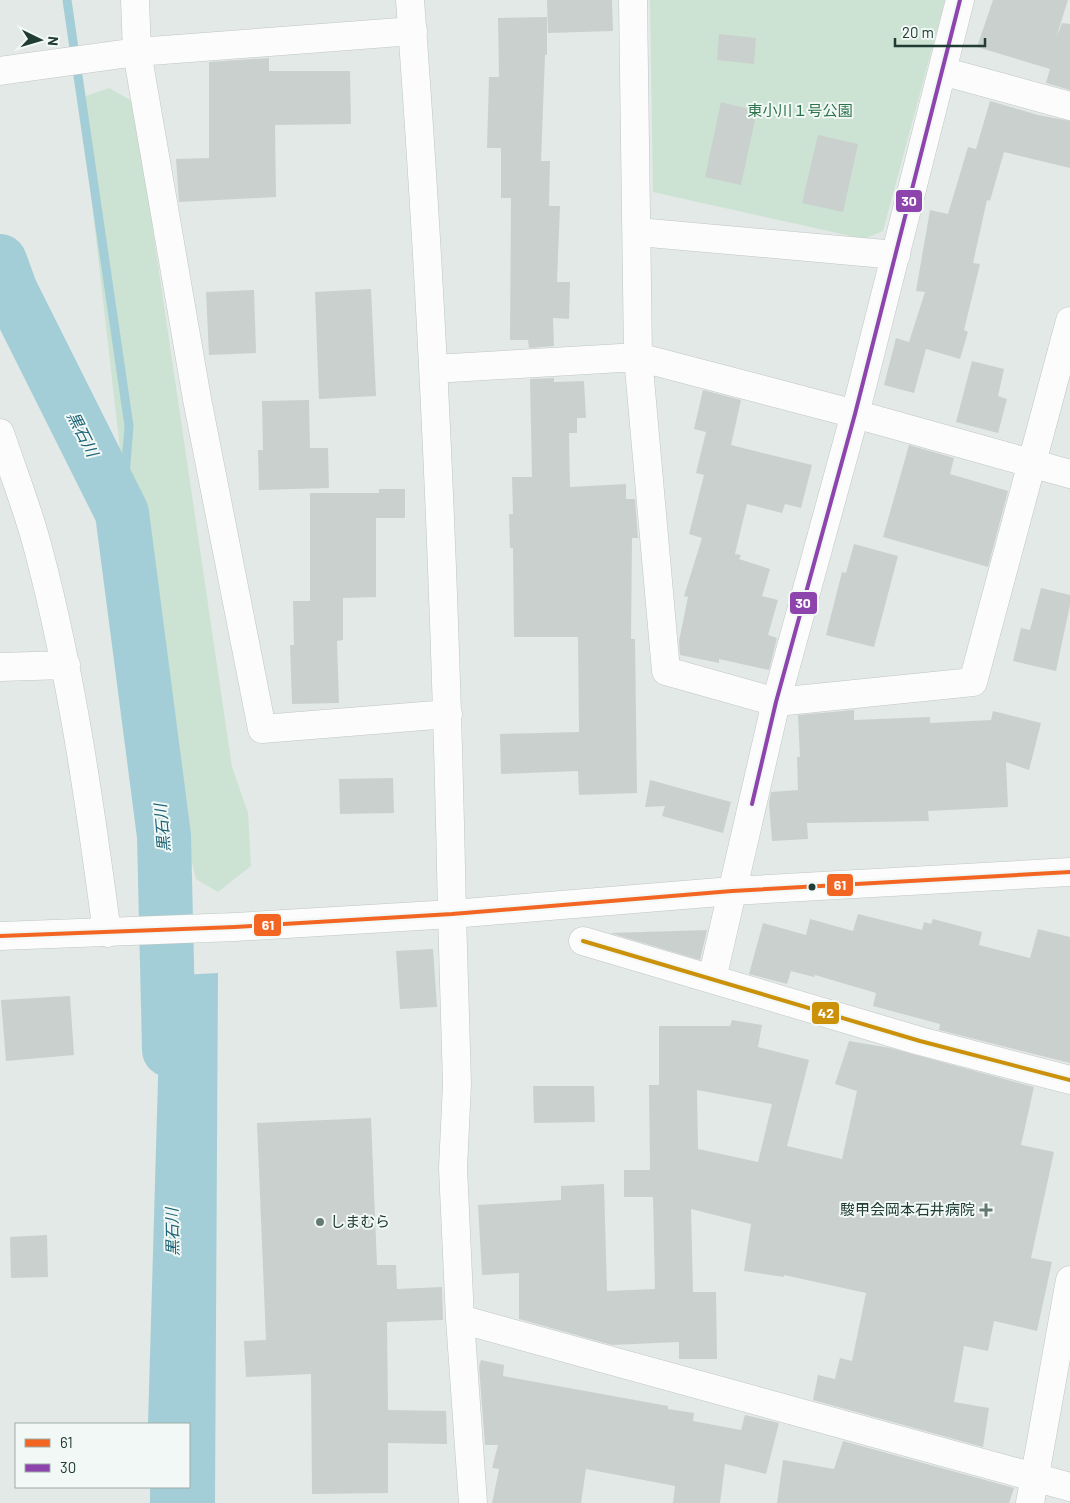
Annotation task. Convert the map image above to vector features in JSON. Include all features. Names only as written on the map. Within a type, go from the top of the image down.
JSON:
[{"type":"street","points":[[135,0],[138,52],[197,399],[262,729],[448,714]]},
{"type":"street","points":[[410,0],[434,369],[448,714],[457,1084],[453,1168],[460,1319],[474,1503]]},
{"type":"street","points":[[633,0],[638,232],[638,357],[666,671],[776,702],[973,682],[1070,322]]},
{"type":"street","points":[[712,979],[776,702],[855,414],[960,0]]},
{"type":"street","points":[[0,71],[138,52],[412,31]]},
{"type":"street","points":[[942,71],[1070,106]]},
{"type":"street","points":[[638,232],[896,255]]},
{"type":"street","points":[[434,369],[638,357],[855,414],[1070,474]]},
{"type":"street","points":[[0,433],[39,550],[66,665],[88,794],[107,933]]},
{"type":"street","points":[[0,667],[66,665]]},
{"type":"street","points":[[0,936],[235,927],[452,914],[732,892],[1070,872]]},
{"type":"street","points":[[583,941],[920,1041],[1070,1080]]},
{"type":"street","points":[[1033,1490],[1070,1280]]},
{"type":"street","points":[[460,1319],[1033,1490],[1070,1487]]},
{"type":"green space","name":"東小川１号公園","points":[[650,0],[945,0],[883,231],[864,239],[653,192]]},
{"type":"green space","points":[[109,88],[134,102],[232,767],[248,813],[251,866],[218,892],[196,879],[144,660],[80,98]]},
{"type":"water","points":[[218,973],[215,1503],[150,1503],[150,1488],[190,1488],[190,1423],[148,1423],[161,976]]},
{"type":"building","points":[[547,0],[612,0],[613,31],[548,33]]},
{"type":"building","points":[[993,0],[1068,0],[1056,38],[1062,23],[1070,24],[1070,90],[1046,83],[1050,69],[977,47]]},
{"type":"building","points":[[547,17],[547,55],[545,55],[541,161],[550,161],[549,206],[560,206],[557,282],[570,282],[569,319],[553,318],[554,346],[529,348],[528,340],[510,340],[511,198],[501,198],[501,148],[487,148],[489,77],[499,77],[498,18]]},
{"type":"building","points":[[719,34],[756,38],[754,64],[717,60]]},
{"type":"building","points":[[269,58],[269,71],[350,71],[351,124],[275,125],[276,197],[179,202],[176,159],[209,158],[209,62]]},
{"type":"building","points":[[990,101],[1038,115],[1070,121],[1070,168],[1004,152],[990,201],[987,200],[973,263],[980,264],[964,330],[968,332],[960,359],[926,349],[914,393],[884,385],[896,338],[909,342],[925,292],[916,291],[930,210],[948,214],[968,147],[976,149]]},
{"type":"building","points":[[721,102],[757,111],[741,185],[705,177]]},
{"type":"building","points":[[818,135],[858,144],[843,212],[802,203]]},
{"type":"building","points":[[371,289],[376,396],[319,399],[315,292]]},
{"type":"building","points":[[254,290],[256,353],[209,355],[206,292]]},
{"type":"building","points":[[972,361],[1004,369],[998,396],[1007,399],[998,433],[956,422]]},
{"type":"building","points":[[554,378],[554,382],[584,381],[586,418],[577,418],[577,433],[569,433],[570,487],[626,484],[626,499],[635,499],[638,538],[632,538],[631,639],[635,639],[637,793],[579,795],[578,771],[501,774],[500,734],[579,732],[578,637],[514,637],[513,548],[510,548],[509,514],[513,514],[512,477],[532,477],[530,379]]},
{"type":"building","points":[[703,390],[741,400],[731,445],[812,465],[801,508],[785,504],[782,513],[747,504],[735,554],[741,555],[739,559],[770,569],[762,596],[778,600],[768,635],[777,638],[769,670],[719,659],[719,663],[680,655],[679,641],[688,597],[684,596],[702,538],[689,534],[704,475],[696,473],[706,432],[694,429]]},
{"type":"building","points":[[309,400],[310,448],[328,448],[329,488],[259,490],[258,450],[263,450],[262,401]]},
{"type":"building","points":[[909,445],[954,458],[950,474],[1008,491],[988,567],[883,537]]},
{"type":"building","points":[[379,489],[405,489],[405,518],[376,518],[376,597],[343,598],[343,640],[337,641],[339,703],[292,704],[290,645],[294,645],[293,601],[310,601],[310,493],[379,493]]},
{"type":"building","points":[[854,544],[898,556],[874,647],[826,635],[842,572],[846,573]]},
{"type":"building","points":[[1041,588],[1070,595],[1070,605],[1056,671],[1013,661],[1021,628],[1030,630]]},
{"type":"building","points":[[854,710],[854,720],[930,717],[930,723],[991,720],[993,711],[1041,723],[1029,770],[1006,762],[1008,807],[928,811],[929,821],[807,823],[808,839],[772,841],[769,803],[771,792],[798,790],[797,757],[800,757],[798,715]]},
{"type":"building","points":[[393,778],[394,813],[340,814],[339,779]]},
{"type":"building","points":[[650,780],[731,802],[723,833],[662,816],[665,806],[645,807]]},
{"type":"building","points":[[858,914],[922,930],[924,922],[931,924],[933,919],[982,932],[979,945],[1030,958],[1038,929],[1070,937],[1070,1063],[939,1030],[940,1024],[873,1006],[876,993],[815,975],[814,977],[791,971],[787,984],[749,974],[763,923],[806,935],[810,919],[853,931]]},
{"type":"building","points":[[707,930],[700,960],[610,933]]},
{"type":"building","points":[[433,949],[437,1007],[400,1009],[396,951]]},
{"type":"building","points":[[70,996],[74,1055],[6,1061],[1,1000]]},
{"type":"building","points":[[732,1020],[762,1025],[758,1047],[809,1060],[787,1146],[842,1159],[857,1091],[835,1084],[849,1041],[890,1048],[1034,1087],[1021,1145],[1054,1152],[1031,1258],[1052,1262],[1037,1331],[994,1321],[988,1351],[964,1346],[954,1402],[989,1408],[983,1447],[813,1400],[818,1375],[835,1379],[840,1358],[852,1361],[866,1293],[784,1275],[784,1277],[744,1271],[751,1224],[691,1209],[693,1292],[716,1292],[717,1359],[679,1359],[679,1342],[612,1345],[519,1319],[519,1273],[482,1275],[478,1205],[561,1200],[561,1186],[604,1184],[607,1291],[655,1289],[653,1197],[624,1197],[624,1170],[650,1170],[649,1085],[659,1085],[659,1026],[730,1026]],"holes":[[[697,1090],[772,1104],[758,1162],[698,1149]]]},
{"type":"building","points":[[533,1086],[594,1086],[595,1122],[534,1123]]},
{"type":"building","points":[[371,1118],[377,1265],[396,1265],[397,1289],[442,1287],[443,1320],[387,1322],[388,1410],[446,1411],[447,1444],[388,1443],[388,1493],[312,1494],[311,1374],[246,1377],[244,1341],[266,1340],[257,1123]]},
{"type":"building","points":[[47,1235],[48,1277],[11,1278],[10,1237]]},
{"type":"building","points":[[481,1360],[504,1365],[503,1376],[668,1406],[668,1409],[694,1413],[693,1421],[741,1430],[745,1415],[779,1423],[766,1474],[725,1464],[720,1503],[673,1503],[675,1486],[586,1469],[581,1503],[492,1503],[499,1469],[492,1468],[498,1445],[485,1445],[479,1366]]},
{"type":"building","points":[[843,1441],[1014,1488],[1009,1503],[777,1503],[783,1460],[834,1469]]},
{"type":"waterway","points":[[67,0],[129,426],[122,513]]},
{"type":"waterway","name":"黒石川","points":[[0,261],[11,291],[122,513],[164,836],[169,1050]]},
{"type":"transit line","name":"30","points":[[752,804],[776,702],[855,414],[960,0]]},
{"type":"transit line","name":"61","points":[[0,936],[235,927],[452,914],[732,891],[1070,872]]},
{"type":"transit line","name":"42","points":[[583,941],[920,1041],[1070,1080]]},
{"type":"place","name":"駿甲会岡本石井病院","points":[[986,1210]]},
{"type":"place","name":"しまむら","points":[[320,1222]]}]
